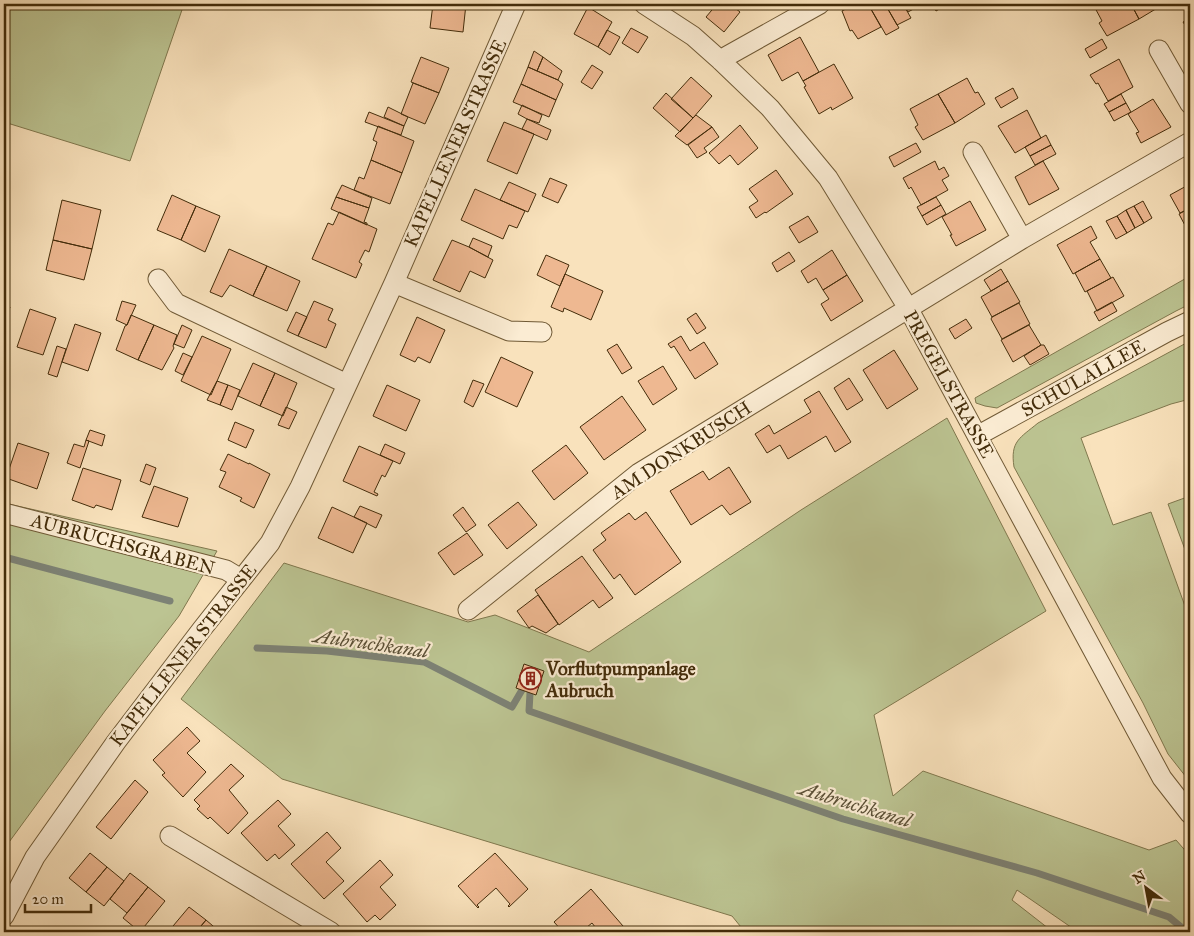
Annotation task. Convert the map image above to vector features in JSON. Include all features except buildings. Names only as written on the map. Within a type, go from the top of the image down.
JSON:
[{"type":"street","name":"KAPELLENER STRASSE","points":[[4,916],[35,857],[116,742],[270,543],[300,487],[394,283],[516,4]]},
{"type":"street","name":"PREGELSTRASSE","points":[[644,4],[693,36],[720,60],[770,108],[828,178],[908,308],[1162,778],[1190,814]]},
{"type":"street","points":[[720,60],[820,4]]},
{"type":"street","points":[[1159,50],[1190,104]]},
{"type":"street","name":"AM DONKBUSCH","points":[[468,610],[639,473],[1022,239],[1190,142]]},
{"type":"street","points":[[973,152],[1022,239]]},
{"type":"street","points":[[158,279],[176,303],[347,384]]},
{"type":"street","points":[[394,283],[509,331],[542,332]]},
{"type":"street","name":"SCHULALLEE","points":[[977,436],[1190,321]]},
{"type":"street","name":"AUBRUCHSGRABEN","points":[[4,513],[226,570],[241,580]]},
{"type":"street","points":[[170,836],[332,932]]},
{"type":"green space","points":[[4,4],[184,4],[130,161],[4,122]]},
{"type":"green space","points":[[1190,276],[1190,304],[997,408],[976,403],[975,398]]},
{"type":"green space","points":[[1190,341],[1190,399],[1171,404],[1081,438],[1113,525],[1151,512],[1190,620],[1190,782],[1168,754],[1143,703],[1014,467],[1013,458],[1018,441],[1038,423]]},
{"type":"green space","points":[[947,418],[1046,611],[874,715],[893,796],[923,771],[1149,850],[1176,840],[1190,856],[1190,932],[1078,932],[1017,890],[1012,900],[1053,932],[745,932],[732,916],[282,779],[181,699],[284,563],[468,622],[495,615],[589,652],[801,510]]},
{"type":"green space","points":[[1190,496],[1190,563],[1168,504]]},
{"type":"green space","points":[[4,503],[217,551],[179,616],[105,711],[4,849]]},
{"type":"waterway","name":"Aubruchkanal","points":[[4,557],[170,601]]},
{"type":"waterway","name":"Aubruchkanal","points":[[257,648],[327,651],[424,662],[512,707],[522,690]]},
{"type":"waterway","name":"Aubruchkanal","points":[[530,693],[529,711],[843,819],[1037,873],[1169,917],[1187,932]]},
{"type":"place","name":"Vorflutpumpanlage Aubruch","points":[[530,679]]}]
